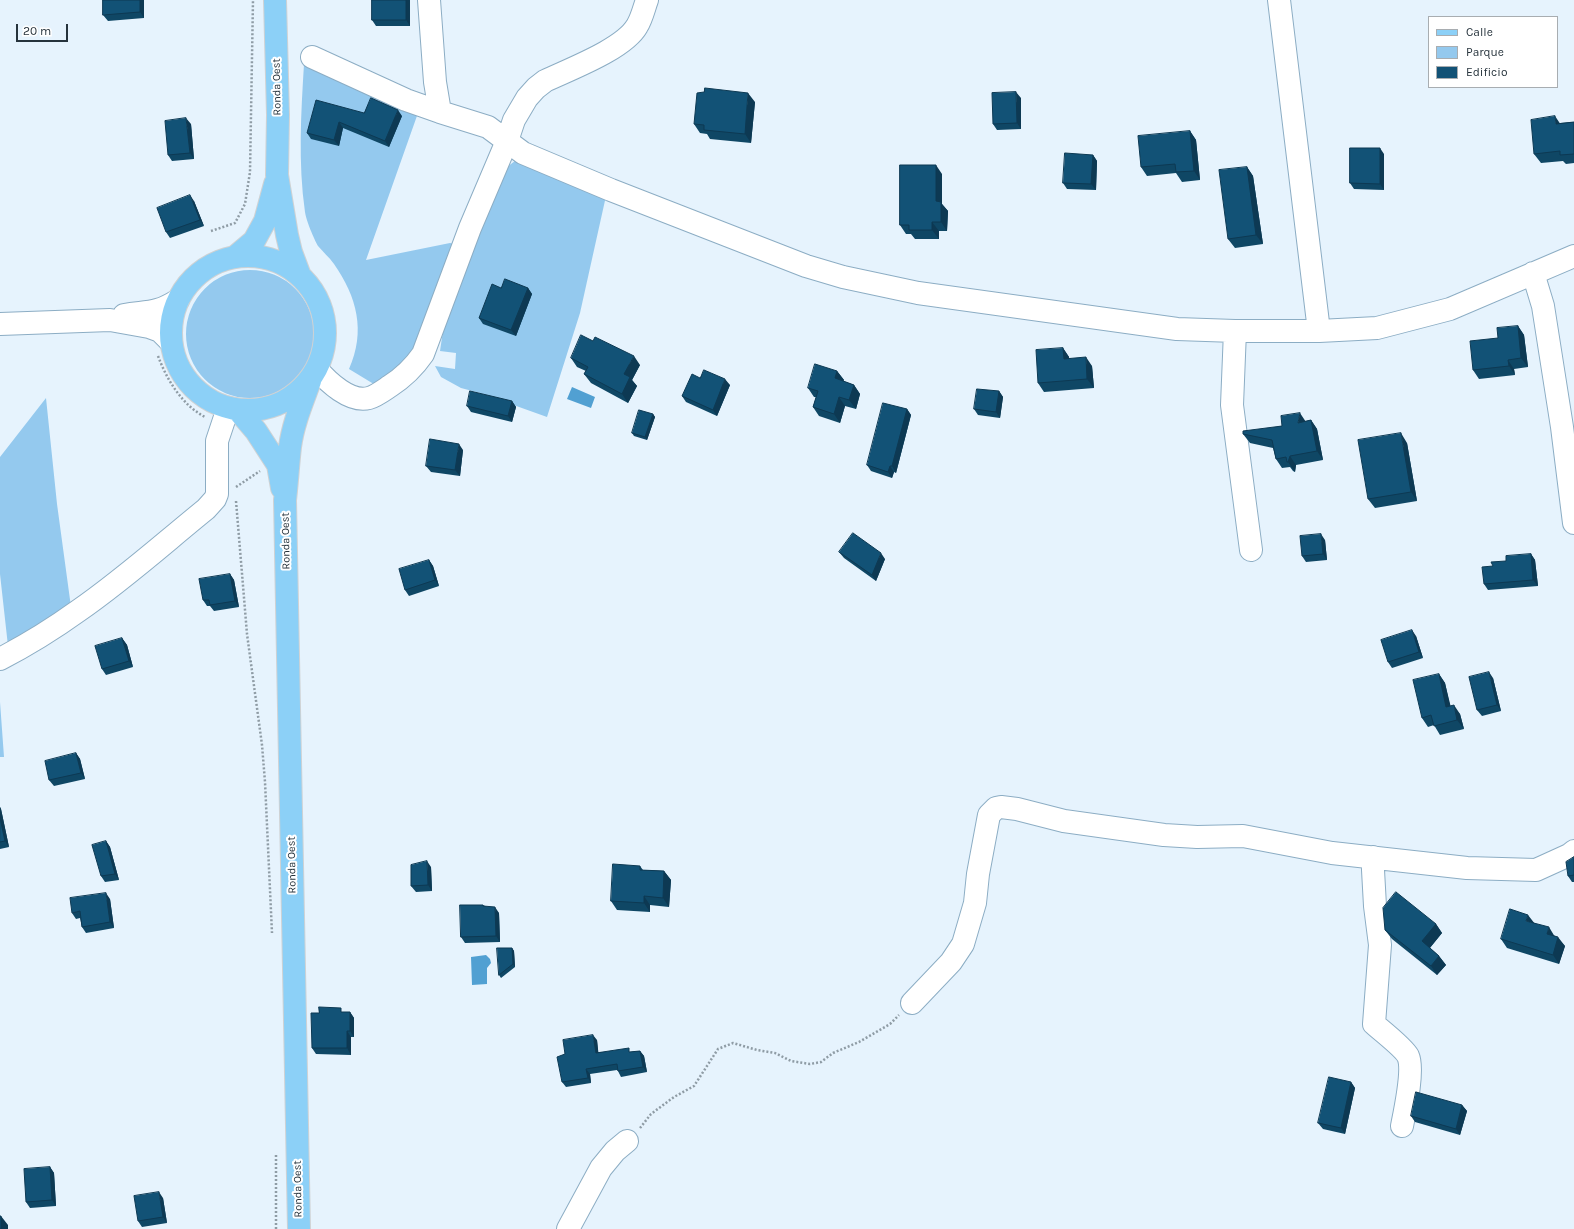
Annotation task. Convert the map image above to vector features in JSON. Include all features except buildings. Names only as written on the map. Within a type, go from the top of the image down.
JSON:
[{"type":"main road","name":"Ronda Oest","points":[[275,0],[278,115],[277,175],[286,235],[300,276],[313,291],[322,310],[326,330],[324,350],[297,415],[290,448],[285,500],[299,1229]]},
{"type":"main road","name":"Ronda Oest","points":[[235,257],[254,241],[265,221],[277,175]]},
{"type":"main road","points":[[300,276],[281,263],[258,256],[235,257],[218,262],[202,271],[188,284],[178,300],[173,313],[171,328],[163,346],[175,360],[184,377],[196,390],[229,414],[265,409],[284,402],[290,399],[314,375]]},
{"type":"main road","name":"Ronda Oest","points":[[229,414],[256,432],[278,465],[285,500]]},
{"type":"street","points":[[430,0],[435,82],[440,112]]},
{"type":"street","points":[[314,375],[352,396],[368,398],[383,391],[415,366],[423,354],[470,228],[518,112],[536,88],[545,81],[613,48],[623,41],[638,26],[647,0]]},
{"type":"street","points":[[1280,0],[1319,331]]},
{"type":"street","points":[[312,57],[406,100],[488,127],[523,153],[611,190],[806,266],[843,277],[939,296],[1177,329],[1235,332],[1319,331],[1377,328],[1450,309],[1574,256]]},
{"type":"street","points":[[1534,273],[1543,306],[1562,427],[1574,523]]},
{"type":"street","points":[[110,320],[125,315],[154,312],[178,300]]},
{"type":"street","points":[[0,324],[110,320],[149,327],[160,331],[163,346]]},
{"type":"street","points":[[1235,332],[1232,406],[1251,550]]},
{"type":"street","points":[[0,659],[24,646],[77,612],[107,590],[206,509],[215,499],[217,494],[217,440],[229,414]]},
{"type":"street","points":[[912,1003],[951,962],[963,944],[975,903],[978,874],[990,815],[996,808],[1001,807],[1017,809],[1064,821],[1164,835],[1197,837],[1243,836],[1332,853],[1467,868],[1536,870],[1569,855],[1574,851]]},
{"type":"street","points":[[1373,857],[1372,870],[1380,945],[1374,1024],[1392,1038],[1408,1056],[1410,1077],[1402,1126]]},
{"type":"street","points":[[568,1229],[601,1168],[615,1151],[627,1141]]},
{"type":"path","points":[[211,231],[235,223],[245,204],[250,172],[252,0]]},
{"type":"path","points":[[163,346],[162,367],[176,391],[195,412],[229,414]]},
{"type":"path","points":[[235,488],[265,468]]},
{"type":"path","points":[[236,495],[247,634],[264,767],[272,940]]},
{"type":"path","points":[[627,1141],[651,1114],[674,1097],[694,1086],[718,1048],[733,1043],[757,1050],[775,1053],[791,1061],[810,1064],[821,1062],[833,1053],[859,1042],[890,1024],[912,1003]]},
{"type":"path","points":[[276,1152],[276,1229]]},
{"type":"green space","points":[[304,64],[418,113],[366,260],[450,243],[455,244],[410,359],[377,386],[349,369],[354,355],[358,328],[353,302],[342,276],[332,261],[318,246],[310,229],[306,215],[301,175],[301,119]]},
{"type":"green space","points":[[515,161],[606,196],[580,313],[547,417],[480,393],[461,388],[441,377],[435,366],[455,369],[456,353],[440,351],[443,331],[503,173],[507,167]]},
{"type":"green space","points":[[244,270],[256,270],[275,275],[286,281],[299,293],[309,309],[313,322],[313,346],[309,359],[303,370],[291,383],[269,395],[256,398],[244,398],[225,393],[214,387],[201,375],[189,353],[186,340],[186,328],[191,309],[197,298],[209,285],[231,273]]},
{"type":"green space","points":[[46,398],[57,504],[71,607],[8,646],[0,574],[0,457]]},
{"type":"green space","points":[[0,702],[4,757],[0,757]]},
{"type":"shaded area","points":[[572,387],[595,397],[591,408],[567,399]]},
{"type":"shaded area","points":[[486,955],[490,959],[491,963],[487,968],[487,984],[472,985],[471,957]]}]
